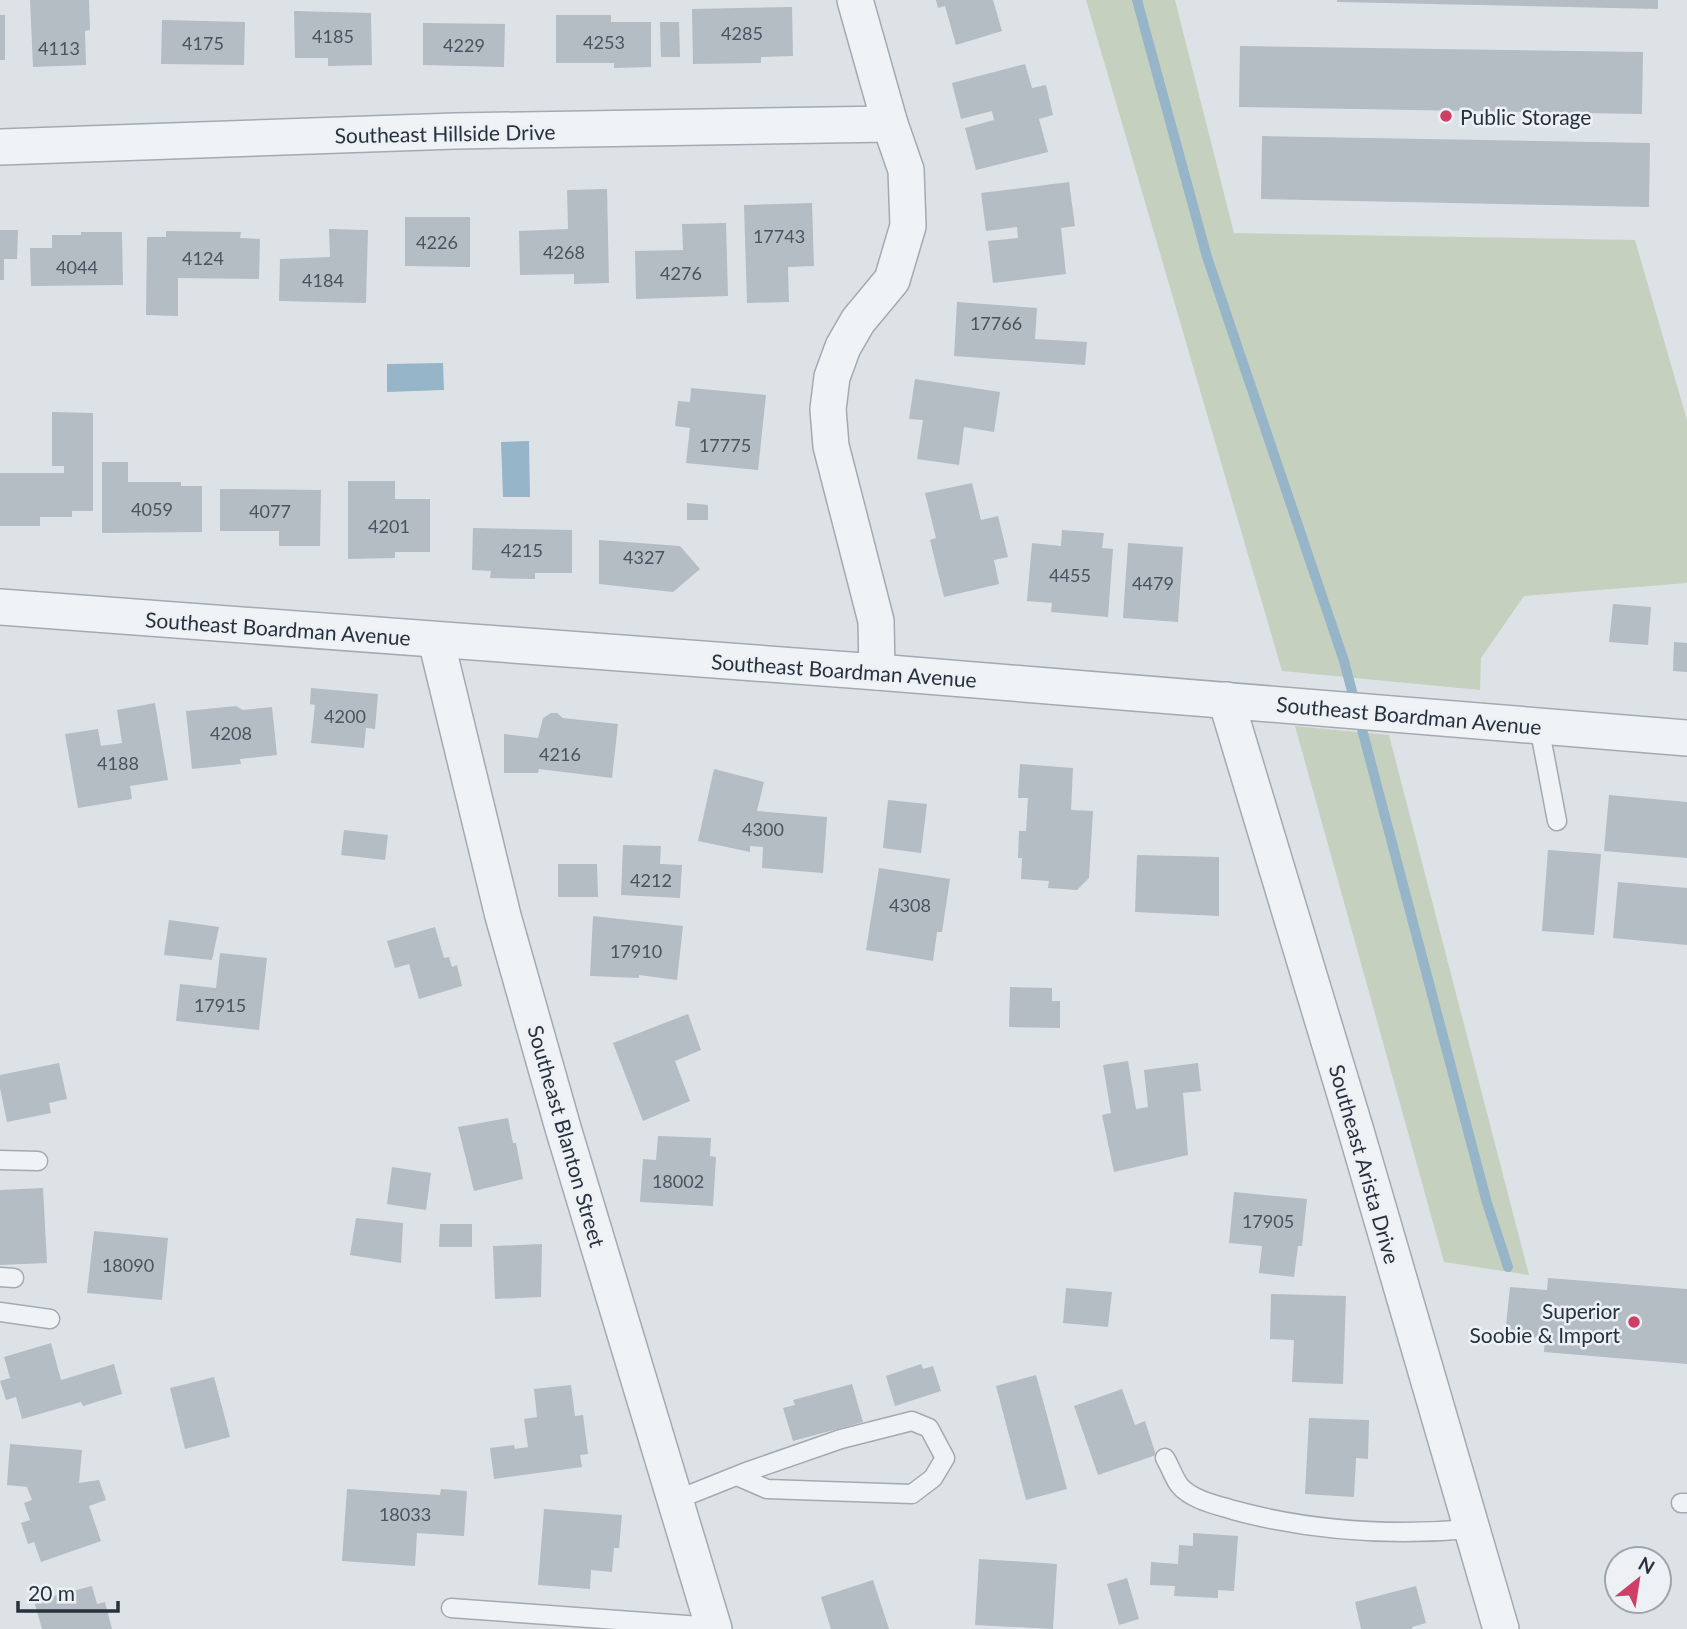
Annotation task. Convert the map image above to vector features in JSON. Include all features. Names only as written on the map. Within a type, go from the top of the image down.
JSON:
[{"type":"street","points":[[855,0],[890,124],[906,170],[908,226],[892,280],[858,321],[843,347],[832,377],[828,409],[831,446],[876,621],[877,673]]},
{"type":"street","name":"Southeast Hillside Drive","points":[[0,147],[442,132],[890,124]]},
{"type":"street","name":"Southeast Boardman Avenue","points":[[0,607],[1226,700],[1687,738]]},
{"type":"street","name":"Southeast Blanton Street","points":[[436,640],[503,916],[714,1628]]},
{"type":"street","name":"Southeast Arista Drive","points":[[1226,700],[1356,1131],[1501,1629]]},
{"type":"lane","points":[[1543,727],[1542,742],[1557,821]]},
{"type":"lane","points":[[0,1160],[38,1161]]},
{"type":"lane","points":[[0,1312],[50,1319]]},
{"type":"lane","points":[[676,1500],[737,1475],[841,1439],[912,1421],[929,1428],[945,1458],[933,1478],[912,1494],[767,1489],[737,1475]]},
{"type":"lane","points":[[1166,1458],[1180,1486],[1192,1494],[1213,1504],[1270,1520],[1378,1532],[1429,1533],[1471,1529]]},
{"type":"lane","points":[[451,1608],[714,1628]]},
{"type":"green space","points":[[1086,0],[1175,0],[1234,233],[1635,240],[1687,420],[1687,583],[1524,596],[1481,658],[1480,690],[1282,671]]},
{"type":"green space","points":[[1295,726],[1389,735],[1529,1275],[1444,1262]]},
{"type":"water","points":[[443,363],[444,390],[387,392],[387,364]]},
{"type":"water","points":[[529,441],[530,497],[503,497],[501,442]]},
{"type":"building","points":[[30,0],[89,0],[90,30],[85,31],[86,65],[33,67]]},
{"type":"building","points":[[936,0],[993,0],[1002,31],[956,45],[945,6],[938,8]]},
{"type":"building","points":[[1658,0],[1658,9],[1337,2]]},
{"type":"building","points":[[792,7],[793,56],[761,57],[761,63],[693,64],[692,9]]},
{"type":"building","points":[[294,11],[371,13],[372,65],[328,66],[328,58],[295,58]]},
{"type":"building","points":[[0,15],[5,15],[5,60],[0,60]]},
{"type":"building","points":[[556,15],[611,15],[611,22],[651,22],[651,67],[614,68],[614,63],[556,63]]},
{"type":"building","points":[[162,20],[245,22],[244,65],[161,64]]},
{"type":"building","points":[[660,22],[679,22],[680,57],[661,57]]},
{"type":"building","points":[[423,23],[505,24],[504,67],[423,65]]},
{"type":"building","points":[[1240,46],[1643,52],[1642,114],[1239,107]]},
{"type":"building","points":[[1025,64],[1032,88],[1046,85],[1053,115],[1039,119],[1048,152],[976,170],[965,128],[994,120],[992,111],[961,119],[952,83]]},
{"type":"building","points":[[1262,136],[1650,143],[1649,207],[1261,199]]},
{"type":"building","points":[[1069,182],[1075,226],[1061,228],[1066,274],[993,283],[988,241],[1018,238],[1017,227],[986,231],[981,193]]},
{"type":"building","points":[[607,189],[609,283],[574,284],[574,274],[520,275],[519,231],[568,229],[567,190]]},
{"type":"building","points":[[812,203],[814,266],[788,267],[789,302],[747,303],[744,205]]},
{"type":"building","points":[[405,217],[470,217],[470,267],[405,266]]},
{"type":"building","points":[[726,223],[728,296],[636,299],[635,251],[683,250],[682,224]]},
{"type":"building","points":[[329,229],[368,230],[366,303],[279,301],[280,259],[330,257]]},
{"type":"building","points":[[0,230],[18,230],[17,259],[4,259],[4,280],[0,280]]},
{"type":"building","points":[[166,231],[241,232],[240,238],[260,239],[259,279],[178,278],[178,316],[146,315],[147,237],[166,237]]},
{"type":"building","points":[[81,232],[122,232],[123,285],[31,286],[30,248],[52,248],[52,235],[81,235]]},
{"type":"building","points":[[957,302],[1037,308],[1035,339],[1087,342],[1085,365],[954,356]]},
{"type":"building","points":[[915,379],[1000,392],[994,432],[964,427],[959,465],[917,459],[923,420],[909,419]]},
{"type":"building","points":[[691,388],[766,395],[758,470],[686,463],[690,428],[675,426],[678,401],[690,402]]},
{"type":"building","points":[[52,412],[93,413],[93,511],[72,511],[72,517],[40,517],[40,526],[0,526],[0,473],[64,473],[64,466],[52,466]]},
{"type":"building","points":[[102,462],[128,462],[128,482],[181,482],[181,486],[202,486],[202,532],[102,533]]},
{"type":"building","points":[[348,481],[395,481],[395,499],[430,499],[430,552],[395,552],[395,558],[348,559]]},
{"type":"building","points":[[972,483],[981,520],[998,516],[1008,557],[994,560],[999,584],[944,597],[930,540],[936,538],[925,493]]},
{"type":"building","points":[[220,489],[321,490],[320,546],[279,546],[279,531],[220,531]]},
{"type":"building","points":[[687,503],[708,505],[708,520],[687,520]]},
{"type":"building","points":[[473,528],[572,530],[572,573],[535,573],[535,579],[490,578],[491,571],[472,570]]},
{"type":"building","points":[[1062,530],[1104,533],[1102,548],[1113,549],[1108,617],[1051,612],[1052,603],[1027,601],[1032,543],[1061,546]]},
{"type":"building","points":[[599,540],[680,546],[700,569],[673,592],[599,584]]},
{"type":"building","points":[[1128,543],[1183,547],[1178,622],[1123,618]]},
{"type":"building","points":[[1613,604],[1651,607],[1648,645],[1609,642]]},
{"type":"building","points":[[1674,642],[1687,643],[1687,672],[1673,671]]},
{"type":"building","points":[[311,688],[378,694],[375,729],[366,728],[364,748],[311,743],[315,705],[310,704]]},
{"type":"building","points":[[155,703],[168,780],[130,786],[132,799],[78,808],[65,734],[98,729],[101,746],[122,743],[117,710]]},
{"type":"building","points":[[236,706],[243,710],[272,707],[277,755],[240,759],[241,764],[192,769],[186,711]]},
{"type":"building","points":[[557,713],[563,718],[618,724],[612,778],[539,769],[538,773],[504,773],[504,734],[538,738],[543,718]]},
{"type":"building","points":[[1020,764],[1073,768],[1071,810],[1093,811],[1089,878],[1077,890],[1048,888],[1049,881],[1021,879],[1022,858],[1018,858],[1019,831],[1026,831],[1028,798],[1018,798]]},
{"type":"building","points":[[714,769],[764,782],[757,811],[827,817],[823,873],[762,868],[763,847],[750,846],[750,852],[698,841]]},
{"type":"building","points":[[1609,795],[1687,802],[1687,858],[1604,851]]},
{"type":"building","points":[[888,800],[927,804],[921,853],[883,848]]},
{"type":"building","points":[[344,830],[388,835],[385,860],[341,855]]},
{"type":"building","points":[[623,845],[661,846],[660,864],[682,865],[680,898],[621,895]]},
{"type":"building","points":[[1548,850],[1601,854],[1594,935],[1542,931]]},
{"type":"building","points":[[1137,855],[1219,857],[1219,916],[1135,912]]},
{"type":"building","points":[[558,864],[597,864],[598,897],[558,897]]},
{"type":"building","points":[[879,868],[950,879],[942,932],[937,932],[933,961],[866,950]]},
{"type":"building","points":[[1618,882],[1687,888],[1687,945],[1613,938]]},
{"type":"building","points":[[593,916],[683,926],[677,980],[639,975],[639,978],[590,976]]},
{"type":"building","points":[[169,920],[219,927],[212,960],[164,955]]},
{"type":"building","points":[[435,927],[444,958],[449,957],[452,967],[457,965],[462,986],[419,999],[409,964],[395,968],[387,941]]},
{"type":"building","points":[[220,953],[267,958],[259,1030],[176,1021],[180,984],[216,988]]},
{"type":"building","points":[[1010,987],[1052,988],[1052,1001],[1060,1001],[1060,1028],[1009,1027]]},
{"type":"building","points":[[688,1014],[701,1050],[675,1061],[690,1101],[643,1121],[613,1043]]},
{"type":"building","points":[[1128,1061],[1136,1109],[1148,1107],[1144,1070],[1198,1063],[1201,1091],[1183,1093],[1188,1155],[1114,1172],[1102,1115],[1111,1113],[1103,1065]]},
{"type":"building","points":[[59,1063],[67,1099],[49,1103],[51,1113],[7,1122],[0,1075]]},
{"type":"building","points":[[508,1118],[523,1179],[474,1191],[458,1127]]},
{"type":"building","points":[[658,1136],[711,1138],[710,1156],[716,1157],[713,1206],[640,1202],[643,1159],[656,1160]]},
{"type":"building","points":[[392,1167],[431,1173],[426,1210],[387,1204]]},
{"type":"building","points":[[43,1188],[47,1263],[0,1265],[0,1190]]},
{"type":"building","points":[[1234,1192],[1307,1199],[1302,1246],[1298,1246],[1294,1277],[1259,1273],[1262,1246],[1229,1243]]},
{"type":"building","points":[[356,1218],[403,1223],[401,1263],[350,1255]]},
{"type":"building","points":[[440,1224],[472,1224],[472,1247],[439,1247]]},
{"type":"building","points":[[94,1231],[168,1238],[162,1300],[87,1293]]},
{"type":"building","points":[[542,1244],[541,1297],[495,1299],[493,1246]]},
{"type":"building","points":[[1548,1278],[1687,1289],[1687,1364],[1544,1352],[1545,1338],[1505,1335],[1510,1287],[1547,1290]]},
{"type":"building","points":[[1066,1288],[1112,1292],[1108,1327],[1063,1323]]},
{"type":"building","points":[[1271,1294],[1346,1296],[1343,1384],[1292,1382],[1294,1340],[1270,1339]]},
{"type":"building","points":[[51,1343],[61,1380],[114,1364],[122,1394],[83,1406],[81,1402],[22,1419],[16,1397],[6,1400],[0,1381],[10,1378],[4,1357]]},
{"type":"building","points":[[921,1364],[923,1369],[933,1366],[941,1391],[895,1406],[886,1376]]},
{"type":"building","points":[[1036,1375],[1067,1489],[1026,1500],[996,1386]]},
{"type":"building","points":[[214,1377],[230,1437],[185,1449],[170,1388]]},
{"type":"building","points":[[852,1384],[863,1422],[793,1441],[783,1408],[795,1405],[793,1400]]},
{"type":"building","points":[[571,1385],[575,1416],[583,1415],[588,1454],[580,1455],[582,1467],[494,1479],[490,1448],[514,1445],[515,1449],[528,1447],[524,1419],[537,1417],[534,1389]]},
{"type":"building","points":[[1122,1389],[1135,1425],[1145,1421],[1156,1455],[1098,1475],[1074,1406]]},
{"type":"building","points":[[1309,1418],[1369,1420],[1368,1459],[1356,1458],[1354,1497],[1305,1494]]},
{"type":"building","points":[[10,1444],[82,1450],[79,1483],[99,1480],[106,1500],[89,1506],[101,1541],[41,1562],[34,1542],[28,1544],[21,1523],[30,1520],[24,1503],[32,1500],[27,1487],[7,1485]]},
{"type":"building","points":[[347,1489],[440,1495],[441,1489],[467,1491],[464,1536],[417,1533],[415,1566],[342,1561]]},
{"type":"building","points":[[544,1509],[622,1515],[619,1548],[614,1548],[612,1572],[591,1570],[590,1589],[538,1585]]},
{"type":"building","points":[[1193,1533],[1238,1536],[1234,1591],[1218,1590],[1218,1598],[1174,1596],[1175,1586],[1150,1585],[1151,1562],[1178,1564],[1179,1545],[1193,1546]]},
{"type":"building","points":[[979,1559],[1057,1564],[1053,1629],[975,1625]]},
{"type":"building","points":[[1127,1578],[1139,1619],[1119,1625],[1107,1584]]},
{"type":"building","points":[[873,1580],[889,1629],[831,1629],[821,1597]]},
{"type":"building","points":[[92,1586],[97,1604],[105,1602],[112,1629],[42,1629],[34,1601]]},
{"type":"building","points":[[1416,1586],[1426,1623],[1412,1629],[1361,1629],[1355,1602]]},
{"type":"waterway","points":[[1137,0],[1207,257],[1344,661],[1487,1203],[1508,1267]]},
{"type":"place","name":"Public Storage","points":[[1446,116]]},
{"type":"place","name":"Superior Soobie & Import","points":[[1634,1322]]}]
